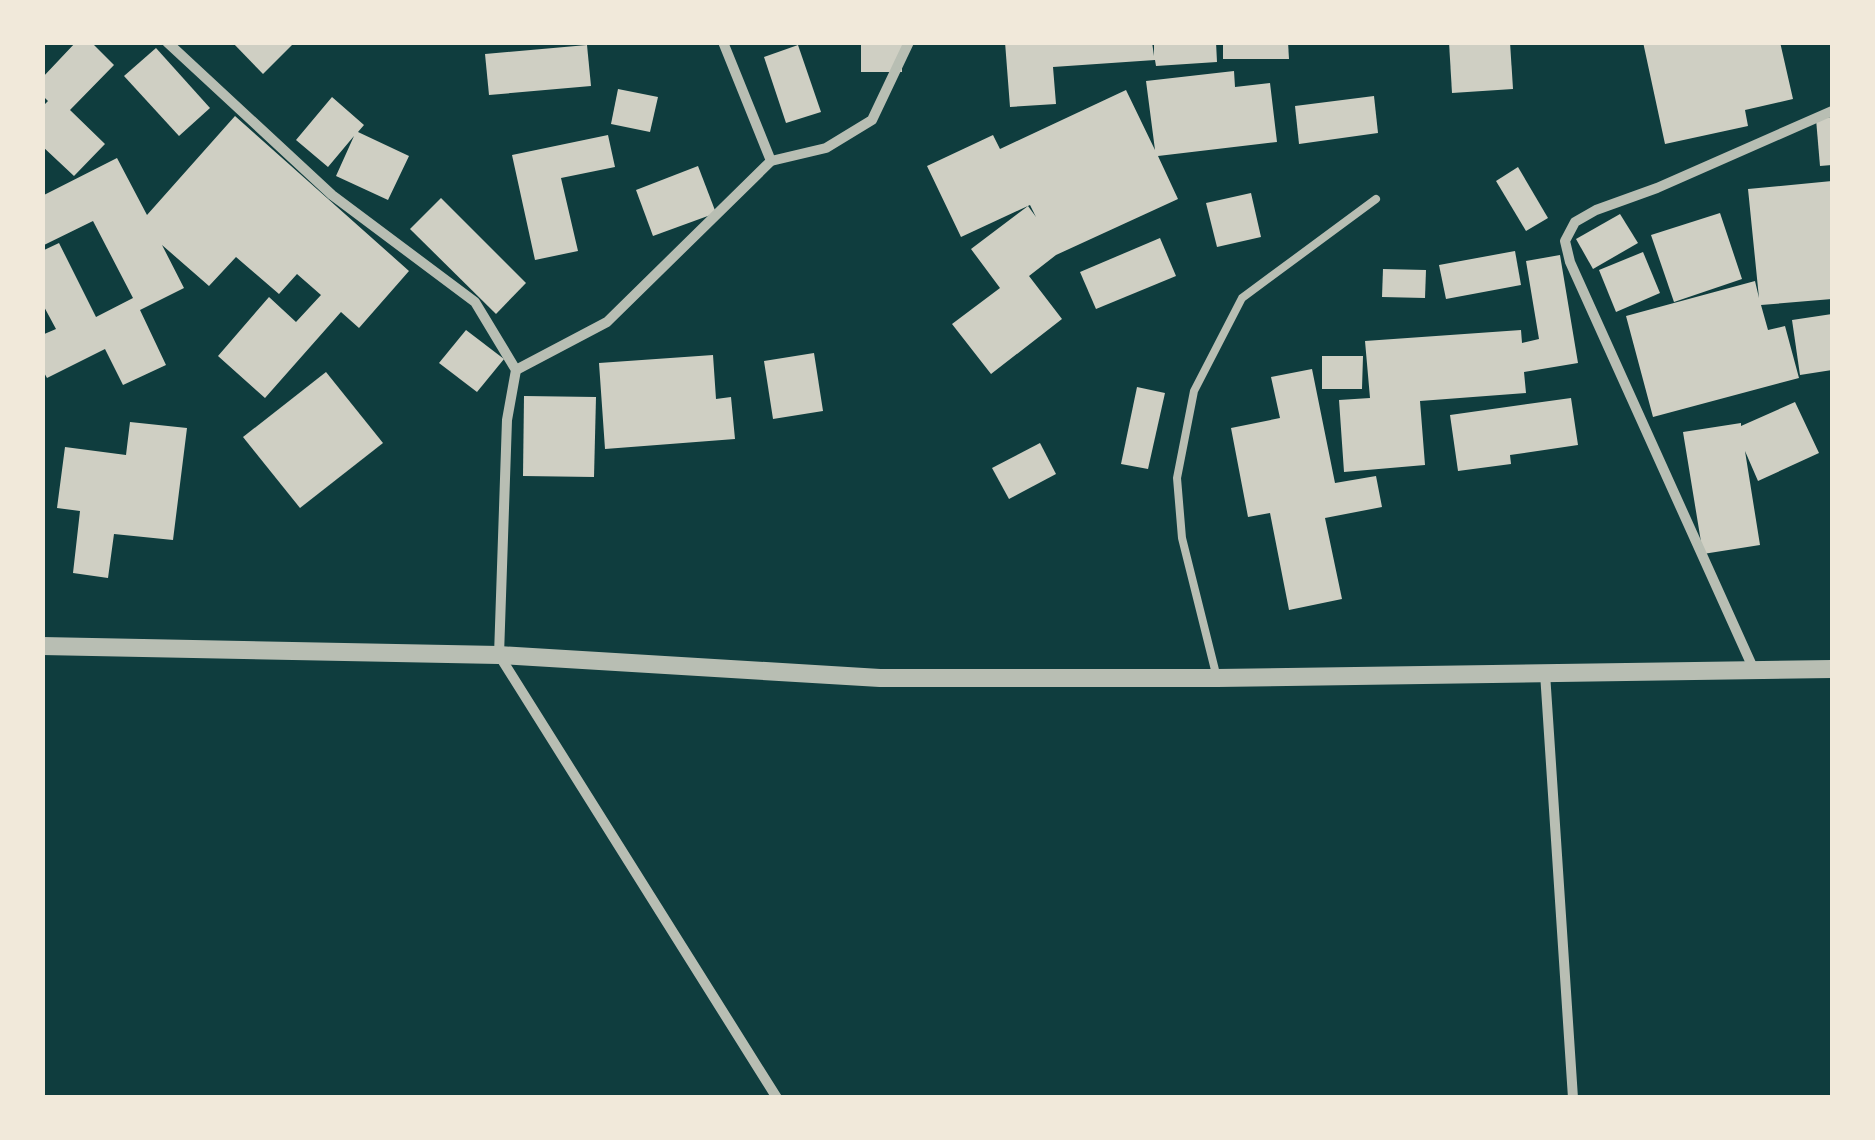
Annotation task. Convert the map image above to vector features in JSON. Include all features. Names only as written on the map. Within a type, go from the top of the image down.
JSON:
[{"type":"street","points":[[167,42],[332,195],[475,302],[516,370],[507,420],[499,655],[778,1098]]},
{"type":"street","points":[[723,42],[771,161]]},
{"type":"street","points":[[516,370],[607,322],[771,161],[826,148],[872,120],[909,42]]},
{"type":"street","points":[[1754,670],[1570,262],[1565,241],[1575,222],[1596,210],[1657,188],[1832,111]]},
{"type":"street","points":[[42,646],[499,655],[880,678],[1217,678],[1832,669]]},
{"type":"street","points":[[1545,673],[1573,1098]]},
{"type":"lane","points":[[1217,678],[1182,538],[1177,478],[1194,391],[1242,298],[1376,200]]},
{"type":"building","points":[[76,42],[91,42],[114,65],[70,110],[105,144],[74,176],[42,146],[42,107],[48,101],[42,95],[42,78]]},
{"type":"building","points":[[232,42],[295,42],[263,74]]},
{"type":"building","points":[[861,42],[902,42],[902,72],[861,72]]},
{"type":"building","points":[[1005,42],[1152,42],[1154,56],[1154,42],[1216,42],[1217,62],[1156,66],[1155,60],[1053,67],[1056,104],[1010,107]]},
{"type":"building","points":[[1223,42],[1288,42],[1289,59],[1223,59]]},
{"type":"building","points":[[1449,42],[1510,42],[1513,89],[1452,93]]},
{"type":"building","points":[[1643,42],[1780,42],[1793,99],[1745,110],[1748,126],[1665,144]]},
{"type":"building","points":[[587,45],[591,86],[489,95],[485,54]]},
{"type":"building","points":[[798,45],[821,112],[786,123],[764,57]]},
{"type":"building","points":[[156,48],[210,108],[179,136],[124,76]]},
{"type":"building","points":[[1234,71],[1235,87],[1270,83],[1277,142],[1158,156],[1178,199],[1056,255],[1029,276],[1062,319],[991,374],[952,324],[1000,288],[971,249],[1028,206],[1036,217],[1030,205],[961,237],[927,166],[993,135],[1000,149],[1126,90],[1155,150],[1146,81]]},
{"type":"building","points":[[618,89],[658,97],[650,132],[611,124]]},
{"type":"building","points":[[1374,96],[1378,133],[1299,144],[1295,106]]},
{"type":"building","points":[[332,97],[364,125],[358,132],[409,156],[388,200],[336,176],[354,136],[328,167],[296,140]]},
{"type":"building","points":[[235,116],[409,271],[359,328],[341,312],[265,398],[218,356],[269,297],[296,322],[321,295],[297,274],[279,294],[236,257],[209,286],[162,245],[184,288],[140,310],[166,365],[123,385],[105,349],[47,378],[42,369],[42,335],[56,329],[42,303],[42,251],[59,243],[96,317],[133,298],[93,221],[42,246],[42,196],[117,158],[147,215]]},
{"type":"building","points":[[1832,117],[1832,165],[1820,166],[1816,119]]},
{"type":"building","points":[[608,135],[615,167],[561,178],[578,251],[535,260],[512,155]]},
{"type":"building","points":[[698,166],[716,213],[653,236],[636,190]]},
{"type":"building","points":[[1518,167],[1548,218],[1526,231],[1496,181]]},
{"type":"building","points":[[1832,181],[1832,299],[1761,305],[1768,330],[1785,326],[1799,378],[1653,417],[1626,316],[1755,281],[1759,298],[1748,189]]},
{"type":"building","points":[[1251,193],[1261,237],[1217,247],[1206,203]]},
{"type":"building","points":[[441,198],[526,283],[496,314],[410,229]]},
{"type":"building","points":[[1720,213],[1742,279],[1674,302],[1651,235]]},
{"type":"building","points":[[1620,214],[1638,243],[1593,269],[1576,239]]},
{"type":"building","points":[[1160,238],[1176,276],[1096,309],[1080,272]]},
{"type":"building","points":[[1515,251],[1521,285],[1446,299],[1439,265]]},
{"type":"building","points":[[1643,252],[1660,293],[1616,312],[1599,270]]},
{"type":"building","points":[[1560,255],[1578,363],[1524,372],[1526,393],[1420,401],[1425,465],[1344,472],[1339,400],[1370,398],[1365,341],[1521,330],[1522,343],[1539,339],[1526,261]]},
{"type":"building","points":[[1383,269],[1426,270],[1425,298],[1382,297]]},
{"type":"building","points":[[1832,314],[1832,370],[1800,375],[1792,320]]},
{"type":"building","points":[[466,330],[504,359],[477,392],[439,363]]},
{"type":"building","points":[[814,353],[823,411],[773,419],[764,361]]},
{"type":"building","points":[[713,355],[716,399],[731,397],[735,439],[605,449],[599,363]]},
{"type":"building","points":[[1322,356],[1363,356],[1362,389],[1322,389]]},
{"type":"building","points":[[1312,369],[1335,483],[1376,476],[1382,507],[1325,518],[1342,599],[1289,610],[1270,513],[1248,517],[1231,428],[1280,418],[1271,377]]},
{"type":"building","points":[[326,372],[383,443],[300,508],[243,437]]},
{"type":"building","points":[[1137,387],[1165,393],[1148,469],[1121,464]]},
{"type":"building","points":[[524,396],[596,397],[594,477],[523,476]]},
{"type":"building","points":[[1571,398],[1578,445],[1510,455],[1511,464],[1458,471],[1450,415]]},
{"type":"building","points":[[1795,402],[1819,453],[1758,481],[1745,451],[1760,545],[1703,554],[1683,432],[1741,426]]},
{"type":"building","points":[[130,422],[187,428],[173,540],[114,534],[108,578],[73,573],[80,511],[57,508],[65,447],[126,455]]},
{"type":"building","points":[[1040,443],[1056,474],[1009,499],[992,468]]}]
